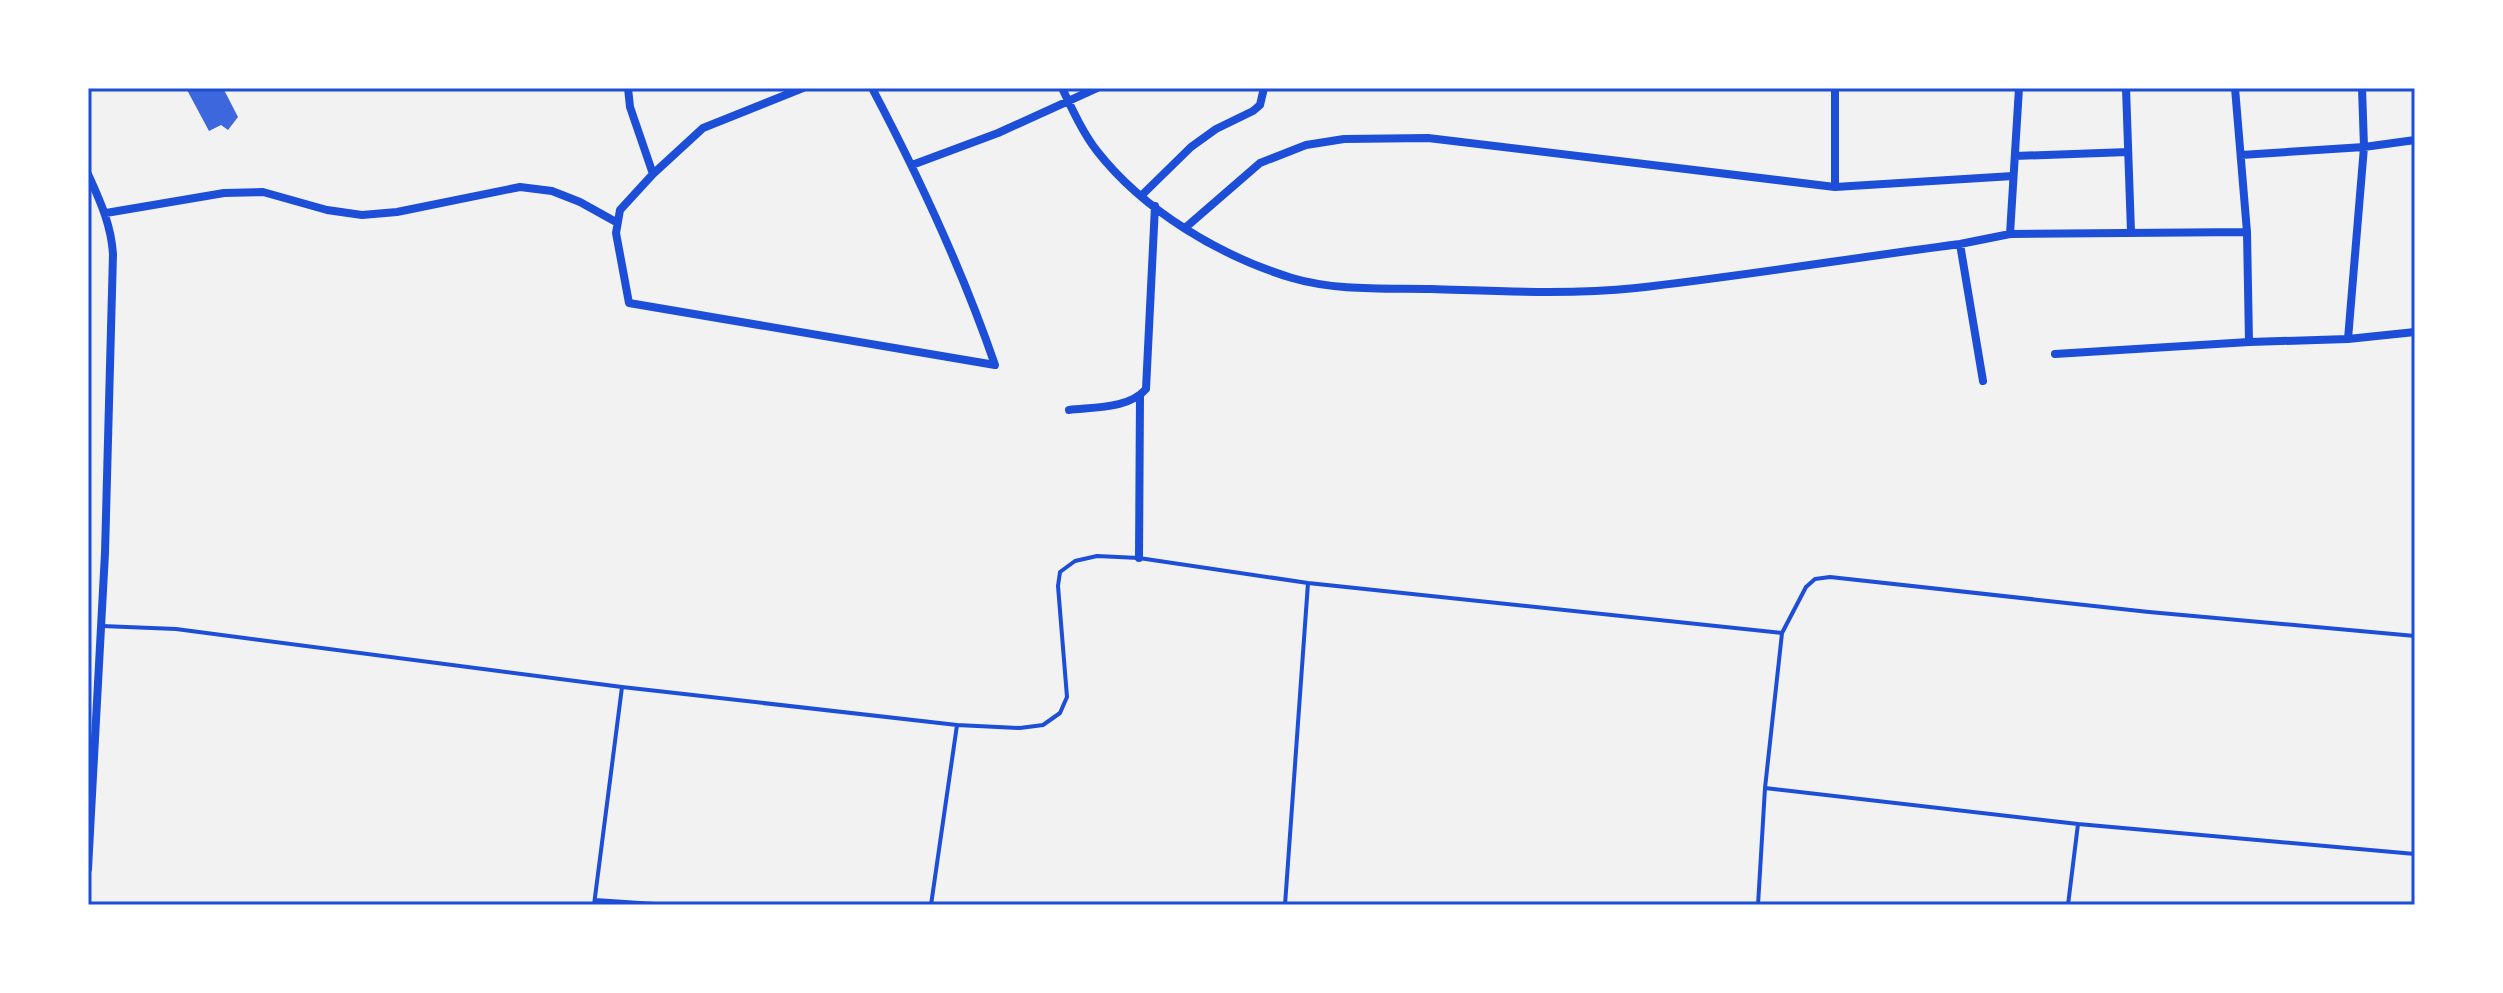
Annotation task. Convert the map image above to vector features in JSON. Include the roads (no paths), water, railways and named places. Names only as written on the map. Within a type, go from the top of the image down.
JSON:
[{"type":"street","points":[[628,88],[630,107],[653,174]]},
{"type":"street","points":[[803,88],[703,128],[653,174],[620,210],[616,222],[629,303],[995,365],[972,297],[912,165],[872,88]]},
{"type":"street","points":[[1062,88],[1096,149],[1141,196],[1185,228],[1251,264],[1296,279],[1347,287],[1536,292],[1634,288],[1960,244],[2010,234],[2247,232]]},
{"type":"street","points":[[912,165],[998,133],[1097,88]]},
{"type":"street","points":[[1141,196],[1191,147],[1260,105],[1264,88]]},
{"type":"street","points":[[1835,88],[1835,187]]},
{"type":"street","points":[[2010,234],[2019,88]]},
{"type":"street","points":[[2126,88],[2131,232]]},
{"type":"street","points":[[2235,88],[2247,232],[2249,342]]},
{"type":"street","points":[[2348,339],[2364,147],[2362,88]]},
{"type":"street","points":[[1185,228],[1260,163],[1306,145],[1344,139],[1428,138],[1835,187],[2013,176]]},
{"type":"street","points":[[2241,155],[2364,147],[2415,140]]},
{"type":"street","points":[[2015,156],[2128,152]]},
{"type":"street","points":[[88,174],[106,213],[113,254],[105,553],[88,869]]},
{"type":"street","points":[[106,213],[224,193],[263,192],[327,210],[362,215],[520,187],[552,191],[616,222]]},
{"type":"street","points":[[1069,410],[1113,404],[1140,396],[1146,389],[1155,206]]},
{"type":"street","points":[[1960,244],[1983,381]]},
{"type":"street","points":[[2055,354],[2348,339],[2415,332]]},
{"type":"street","points":[[1139,558],[1140,396]]},
{"type":"lane","points":[[100,626],[176,629],[622,687],[957,725],[1020,728],[1043,725],[1060,713],[1067,697],[1058,586],[1060,572],[1075,561],[1097,556],[1139,558],[1308,583],[1782,633]]},
{"type":"lane","points":[[1758,905],[1765,788],[1782,633],[1806,587],[1815,579],[1830,577],[2149,612],[2415,636]]},
{"type":"lane","points":[[1285,905],[1308,583]]},
{"type":"lane","points":[[622,687],[594,902],[670,905]]},
{"type":"lane","points":[[931,905],[957,725]]},
{"type":"lane","points":[[1765,788],[2078,824],[2415,854]]},
{"type":"lane","points":[[2068,905],[2078,824]]}]
